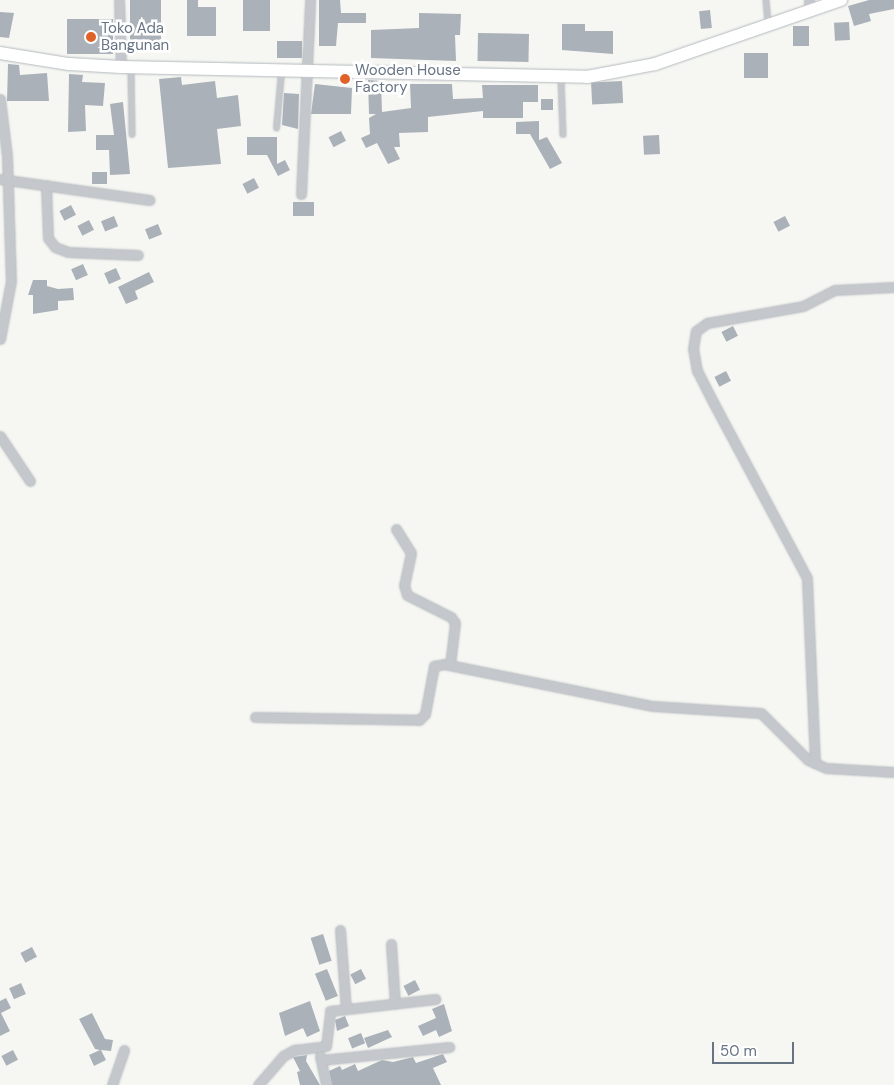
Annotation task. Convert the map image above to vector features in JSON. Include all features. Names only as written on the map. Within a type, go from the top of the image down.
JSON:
[{"type":"main road","points":[[0,53],[69,64],[126,67],[307,68],[561,76],[615,75],[768,25],[809,6],[841,0]]},
{"type":"street","points":[[119,0],[126,67]]},
{"type":"street","points":[[301,194],[310,0]]},
{"type":"street","points":[[0,99],[11,281],[0,339]]},
{"type":"street","points":[[4,179],[150,200]]},
{"type":"street","points":[[46,185],[48,238],[55,247],[68,252],[138,255]]},
{"type":"street","points":[[815,763],[807,578],[697,371],[693,349],[696,331],[707,323],[803,306],[835,290],[894,287]]},
{"type":"street","points":[[0,436],[30,481]]},
{"type":"street","points":[[396,529],[411,553],[404,585],[406,595],[451,617],[455,623],[450,665]]},
{"type":"street","points":[[254,717],[419,720],[425,714],[434,666],[450,665],[653,706],[761,713],[815,763],[826,768],[894,772]]},
{"type":"street","points":[[340,930],[346,1009]]},
{"type":"street","points":[[391,944],[395,1004]]},
{"type":"street","points":[[258,1085],[283,1056],[294,1050],[318,1048],[328,1043],[327,1013],[346,1009],[435,1000]]},
{"type":"street","points":[[321,1060],[449,1047]]},
{"type":"street","points":[[318,1048],[326,1085]]},
{"type":"street","points":[[112,1085],[124,1050]]},
{"type":"lane","points":[[766,0],[768,25]]},
{"type":"lane","points":[[126,67],[132,134]]},
{"type":"lane","points":[[276,128],[281,68]]},
{"type":"lane","points":[[561,76],[563,134]]},
{"type":"building","points":[[130,0],[161,0],[161,52],[130,52]]},
{"type":"building","points":[[187,0],[198,0],[198,7],[216,7],[216,36],[187,36]]},
{"type":"building","points":[[243,0],[270,0],[270,31],[243,31]]},
{"type":"building","points":[[319,0],[340,0],[341,13],[366,13],[366,23],[338,23],[336,46],[319,46]]},
{"type":"building","points":[[869,0],[894,0],[894,9],[869,14],[871,21],[854,26],[848,6]]},
{"type":"building","points":[[710,10],[712,28],[701,29],[699,11]]},
{"type":"building","points":[[0,12],[14,13],[9,38],[0,37]]},
{"type":"building","points":[[419,13],[461,14],[460,35],[455,35],[456,61],[371,58],[371,30],[419,28]]},
{"type":"building","name":"Toko Ada Bangunan","points":[[67,19],[113,19],[113,54],[67,54]]},
{"type":"building","points":[[849,22],[850,40],[835,41],[834,23]]},
{"type":"building","points":[[562,24],[585,24],[585,31],[613,31],[613,54],[562,50]]},
{"type":"building","points":[[793,26],[809,26],[809,46],[793,46]]},
{"type":"building","points":[[478,33],[529,34],[529,62],[478,61]]},
{"type":"building","points":[[277,41],[302,41],[302,58],[277,58]]},
{"type":"building","points":[[744,53],[768,53],[768,78],[744,78]]},
{"type":"building","points":[[8,64],[19,65],[20,75],[47,73],[49,101],[7,101]]},
{"type":"building","points":[[69,74],[83,75],[82,82],[105,83],[103,106],[85,105],[86,131],[68,132]]},
{"type":"building","points":[[181,77],[182,85],[215,81],[217,98],[238,95],[241,126],[217,129],[221,164],[168,168],[159,79]]},
{"type":"building","points":[[368,80],[381,81],[382,112],[411,108],[410,84],[452,84],[453,99],[483,98],[482,85],[538,85],[538,102],[523,102],[523,118],[483,118],[483,111],[428,117],[428,132],[399,133],[400,147],[394,147],[400,159],[388,164],[377,143],[366,148],[361,138],[370,134],[369,118],[376,114],[369,114]]},
{"type":"building","points":[[622,81],[623,103],[592,105],[591,83]]},
{"type":"building","points":[[315,84],[352,88],[351,114],[311,114]]},
{"type":"building","points":[[284,93],[299,94],[298,129],[282,125]]},
{"type":"building","points":[[541,99],[553,99],[553,110],[541,110]]},
{"type":"building","points":[[123,102],[130,174],[110,175],[109,150],[96,150],[96,135],[114,135],[110,104]]},
{"type":"building","points":[[539,121],[539,140],[547,137],[562,163],[550,169],[530,134],[516,134],[516,122]]},
{"type":"building","points":[[341,131],[346,141],[334,147],[329,137]]},
{"type":"building","points":[[659,135],[660,154],[644,155],[643,136]]},
{"type":"building","points":[[247,137],[277,137],[277,164],[285,160],[290,170],[278,176],[267,155],[247,155]]},
{"type":"building","points":[[92,172],[107,172],[107,184],[92,184]]},
{"type":"building","points":[[254,178],[259,188],[247,194],[242,184]]},
{"type":"building","points":[[293,202],[314,202],[314,216],[293,216]]},
{"type":"building","points":[[71,205],[76,215],[64,221],[59,211]]},
{"type":"building","points":[[114,216],[118,226],[105,231],[101,221]]},
{"type":"building","points":[[785,216],[790,226],[778,232],[773,222]]},
{"type":"building","points":[[89,220],[94,230],[82,236],[77,226]]},
{"type":"building","points":[[158,224],[162,234],[149,239],[145,229]]},
{"type":"building","points":[[83,264],[88,275],[76,280],[71,269]]},
{"type":"building","points":[[116,268],[121,279],[109,284],[104,273]]},
{"type":"building","points":[[149,272],[154,282],[135,291],[138,299],[126,304],[118,287]]},
{"type":"building","points":[[33,280],[47,280],[47,286],[58,289],[73,288],[74,300],[58,301],[58,310],[33,314],[33,295],[28,295]]},
{"type":"building","points":[[733,326],[738,336],[726,342],[721,332]]},
{"type":"building","points":[[726,371],[731,381],[719,387],[714,377]]},
{"type":"building","points":[[323,934],[332,961],[319,965],[311,938]]},
{"type":"building","points":[[32,947],[37,957],[25,963],[20,953]]},
{"type":"building","points":[[327,969],[338,996],[326,1001],[315,974]]},
{"type":"building","points":[[361,969],[366,979],[355,984],[350,974]]},
{"type":"building","points":[[415,980],[420,990],[408,996],[403,986]]},
{"type":"building","points":[[21,983],[26,994],[14,999],[9,988]]},
{"type":"building","points":[[6,998],[11,1008],[1,1013],[10,1031],[0,1036],[0,1001]]},
{"type":"building","points":[[310,1001],[320,1031],[307,1037],[303,1028],[285,1036],[279,1013]]},
{"type":"building","points":[[444,1004],[452,1031],[439,1037],[436,1030],[423,1036],[418,1026],[436,1018],[432,1009]]},
{"type":"building","points":[[92,1013],[105,1039],[113,1040],[111,1051],[101,1050],[106,1060],[94,1066],[89,1055],[100,1050],[95,1049],[79,1019]]},
{"type":"building","points":[[345,1016],[349,1026],[337,1031],[335,1020]]},
{"type":"building","points":[[388,1030],[392,1037],[368,1048],[364,1038]]},
{"type":"building","points":[[361,1033],[365,1043],[352,1048],[348,1038]]},
{"type":"building","points":[[13,1050],[18,1060],[6,1066],[1,1056]]},
{"type":"building","points":[[443,1054],[447,1062],[433,1068],[441,1085],[332,1085],[329,1071],[340,1066],[342,1070],[355,1064],[358,1071],[382,1060],[393,1062],[413,1057],[416,1063]]},
{"type":"building","points":[[307,1055],[306,1061],[320,1085],[300,1085],[297,1072],[300,1071],[293,1057]]},
{"type":"place","name":"Toko Ada Bangunan","points":[[91,37]]},
{"type":"place","name":"Wooden House Factory","points":[[345,79]]}]
